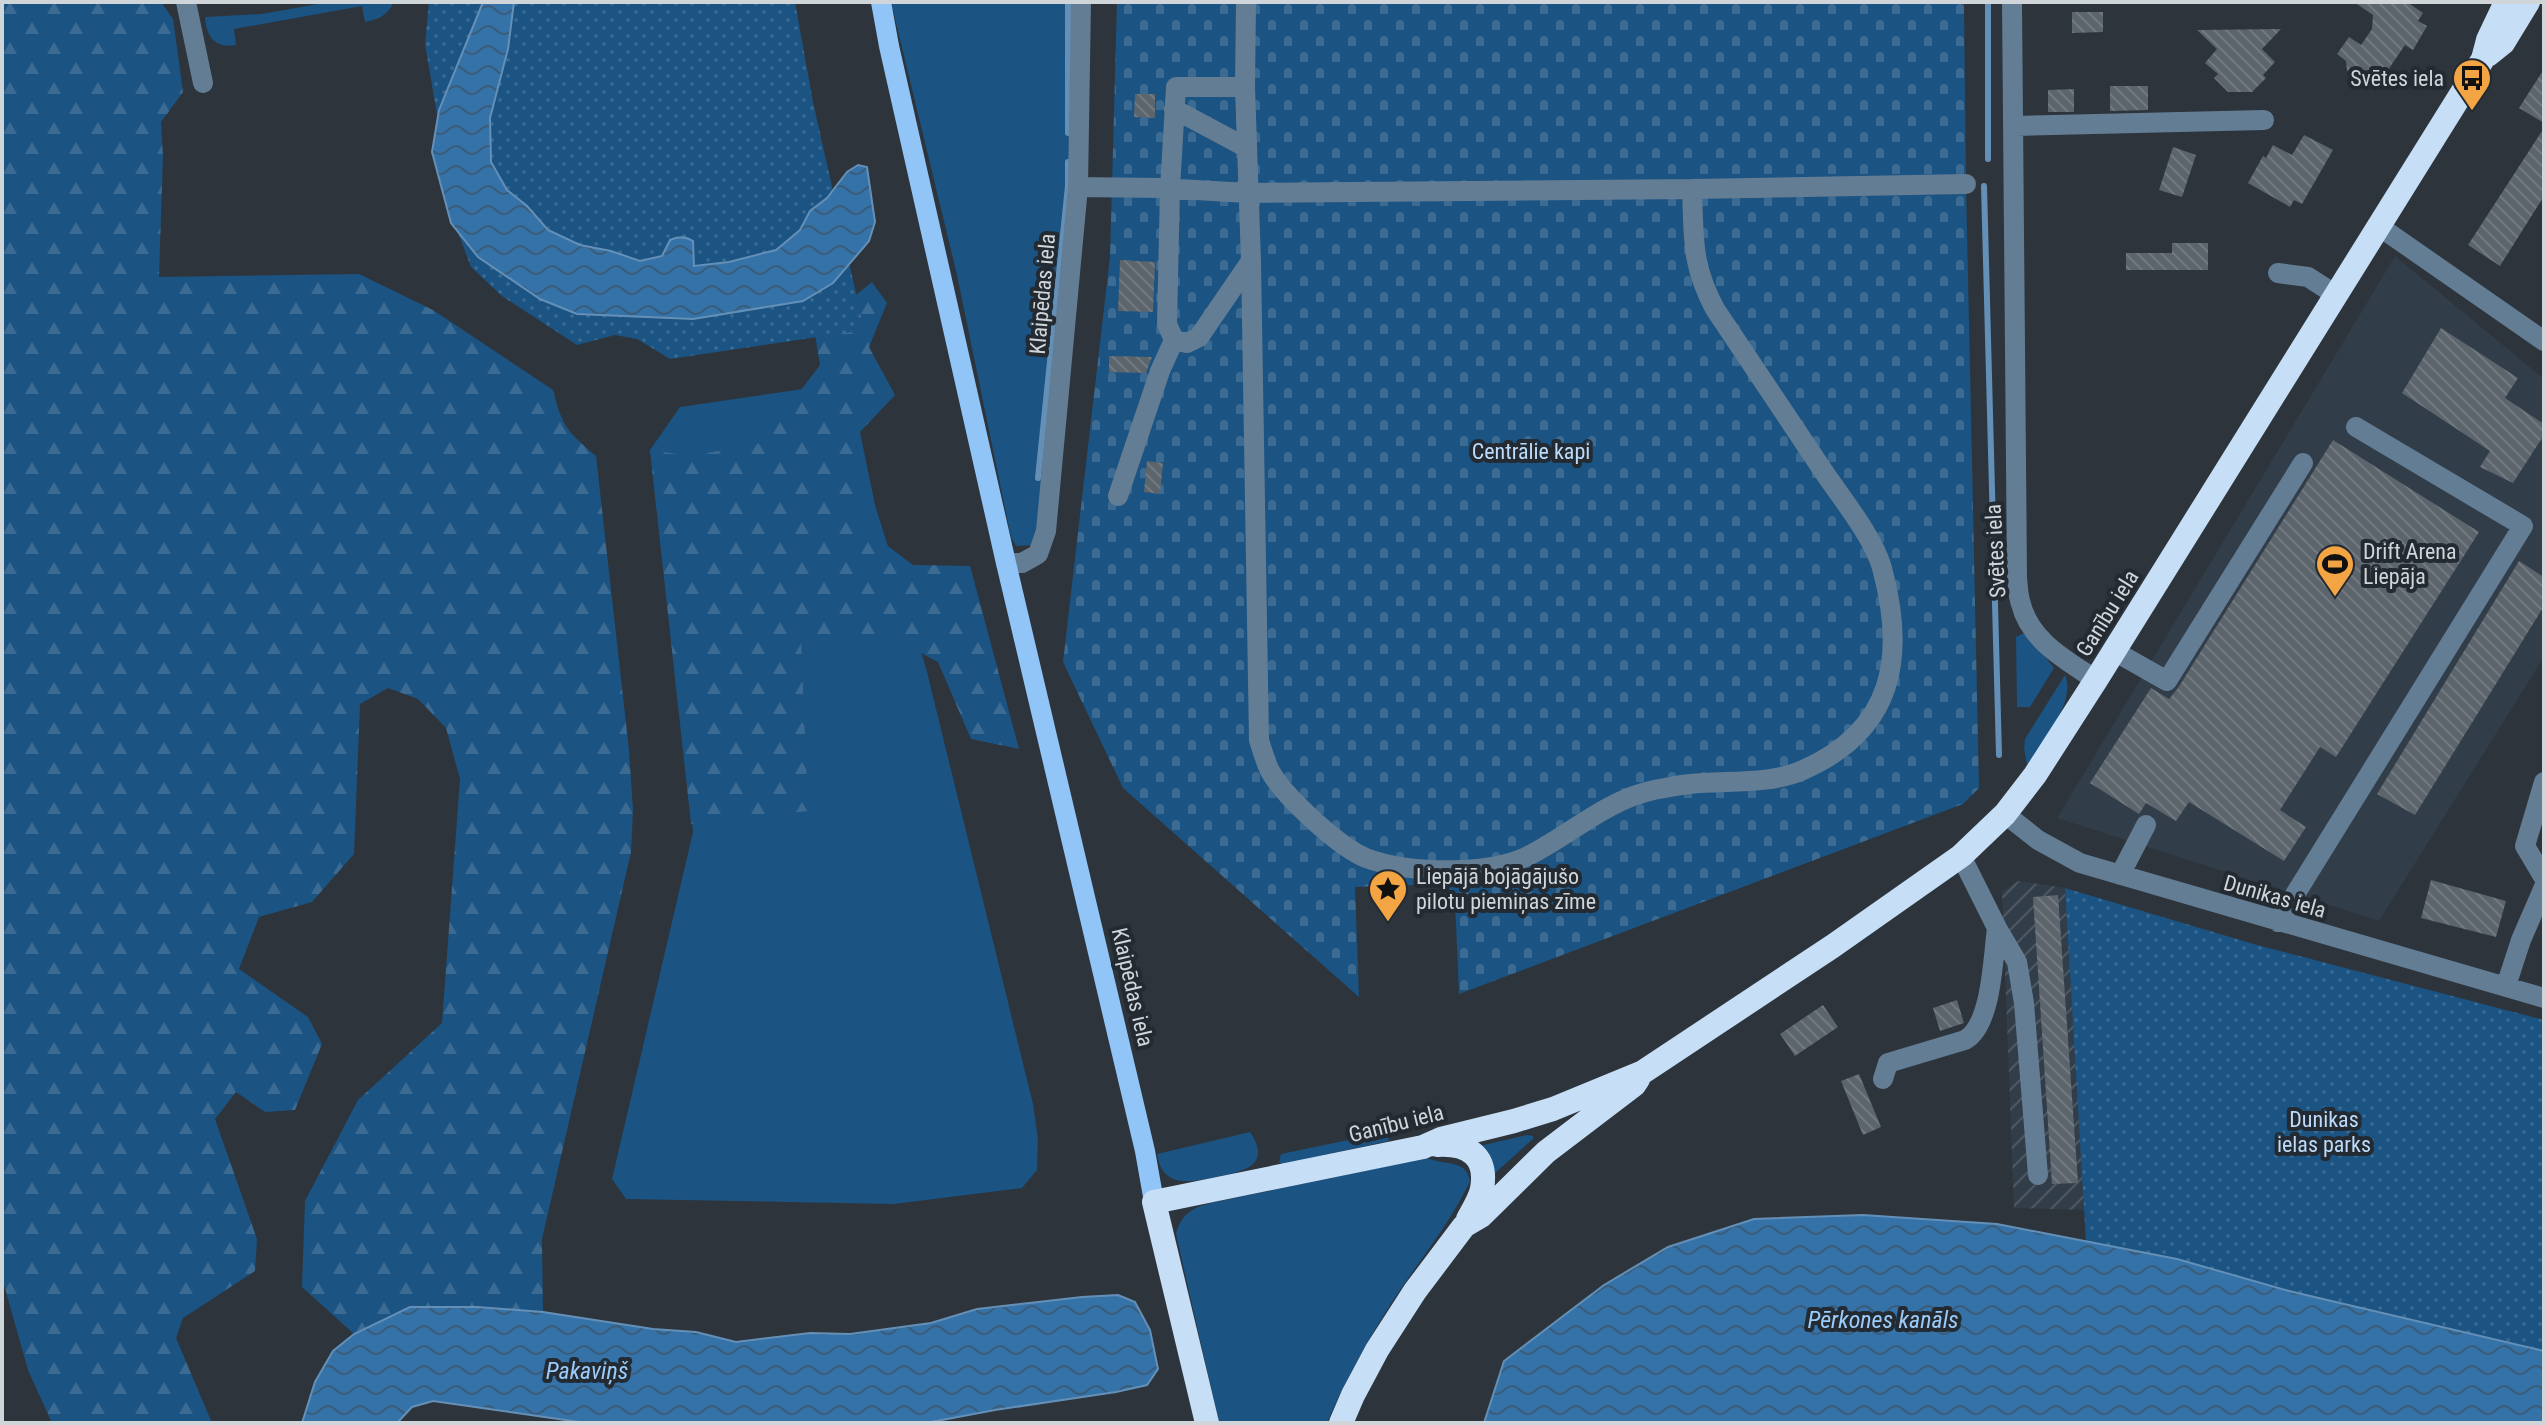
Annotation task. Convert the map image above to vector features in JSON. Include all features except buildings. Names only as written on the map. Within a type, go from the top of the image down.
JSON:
[{"type":"highway","name":"Ganību iela","points":[[1154,1202],[1423,1147],[1441,1139],[1553,1109],[1643,1072],[1833,946],[1961,856],[2005,814],[2035,775],[2096,680],[2483,59],[2488,40],[2506,2]]},
{"type":"highway","name":"Ganību iela","points":[[2483,59],[2503,43],[2528,2]]},
{"type":"highway","name":"Ganību iela","points":[[1341,1423],[1377,1350],[1415,1291],[1464,1226],[1481,1216],[1546,1152],[1634,1085],[1643,1072]]},
{"type":"highway","points":[[1423,1147],[1450,1144],[1472,1151],[1483,1167],[1482,1192],[1464,1226]]},
{"type":"highway","name":"Klaipēdas iela","points":[[1154,1202],[1207,1423]]},
{"type":"main road","name":"Klaipēdas iela","points":[[881,2],[1006,563],[1145,1151],[1154,1202]]},
{"type":"street","points":[[186,2],[203,83]]},
{"type":"street","name":"Klaipēdas iela","points":[[1006,563],[1022,563],[1038,554],[1046,531],[1078,187],[1081,2]]},
{"type":"street","points":[[1246,2],[1245,87],[1259,740],[1270,771],[1296,802],[1336,841],[1366,858],[1435,872],[1488,868],[1525,858],[1602,811],[1639,793],[1686,784],[1772,779],[1799,772],[1829,758],[1873,719],[1886,690],[1894,658],[1881,566],[1861,527],[1702,285],[1695,259],[1692,189]]},
{"type":"street","name":"Svētes iela","points":[[2012,2],[2017,578],[2021,605],[2033,630],[2049,649],[2096,680]]},
{"type":"street","points":[[1118,496],[1160,371],[1174,340],[1167,324],[1176,87],[1245,87]]},
{"type":"street","points":[[1174,109],[1247,148]]},
{"type":"street","points":[[2015,126],[2264,120]]},
{"type":"street","points":[[1078,187],[1247,193],[1966,184]]},
{"type":"street","points":[[2380,227],[2544,341]]},
{"type":"street","points":[[1174,340],[1187,343],[1199,337],[1251,261]]},
{"type":"street","points":[[2278,273],[2308,277],[2336,295]]},
{"type":"street","points":[[2278,922],[2523,526],[2356,427]]},
{"type":"street","points":[[2114,651],[2167,681],[2303,463]]},
{"type":"street","points":[[2544,782],[2525,846],[2544,878]]},
{"type":"street","name":"Dunikas iela","points":[[2005,814],[2038,840],[2080,863],[2544,998]]},
{"type":"street","points":[[2120,875],[2146,825]]},
{"type":"street","points":[[1961,856],[2017,962],[2038,1175]]},
{"type":"street","points":[[2506,986],[2521,940],[2544,887]]},
{"type":"street","points":[[1883,1079],[1888,1063],[1974,1035],[1984,1016],[1997,928]]},
{"type":"shaded area","points":[[2395,256],[2544,379],[2544,657],[2379,921],[2057,818]]},
{"type":"shaded area","points":[[2018,881],[2065,888],[2085,1210],[2014,1208],[2002,891]]},
{"type":"green space","points":[[2,2],[161,2],[173,19],[183,92],[161,122],[163,156],[159,277],[359,274],[433,310],[553,390],[567,428],[596,456],[629,750],[633,810],[631,852],[542,1239],[543,1312],[477,1307],[410,1307],[354,1334],[302,1287],[305,1201],[358,1100],[442,1023],[460,779],[446,728],[418,699],[388,688],[360,704],[354,854],[312,902],[259,917],[239,969],[308,1017],[322,1044],[295,1110],[265,1112],[236,1092],[215,1119],[257,1239],[255,1271],[183,1318],[176,1338],[212,1423],[52,1423],[28,1370],[2,1278]]},
{"type":"green space","points":[[329,2],[394,2],[382,16],[365,22],[362,6],[234,29],[236,45],[229,46],[213,40],[206,24],[205,17],[262,14]]},
{"type":"green space","points":[[429,2],[795,2],[813,102],[862,320],[852,332],[670,359],[637,339],[615,335],[577,345],[502,296],[471,267],[456,227],[425,44]]},
{"type":"green space","points":[[891,2],[1076,2],[1075,116],[1037,534],[1033,545],[1016,546],[1011,537],[957,275]]},
{"type":"green space","name":"Centrālie kapi","points":[[1117,2],[1964,2],[1979,788],[1963,804],[1459,994],[1455,901],[1442,900],[1441,884],[1355,887],[1359,997],[1123,788],[1063,662],[1110,257]]},
{"type":"green space","points":[[872,282],[887,303],[869,347],[895,395],[860,432],[859,524],[913,565],[970,566],[1019,749],[971,739],[938,662],[896,640],[801,638],[808,811],[691,824],[650,450],[691,456],[761,443],[820,365],[814,329]]},
{"type":"green space","points":[[830,385],[853,398],[875,505],[926,668],[1033,1104],[1038,1139],[1037,1170],[1022,1188],[894,1204],[626,1199],[612,1179],[693,832],[650,450],[680,407]]},
{"type":"green space","points":[[2026,632],[2054,668],[2030,707],[2017,707],[2016,637]]},
{"type":"green space","points":[[2065,675],[2067,686],[2062,709],[2027,765],[2025,739]]},
{"type":"green space","name":"Dunikas ielas parks","points":[[2065,888],[2257,945],[2544,1020],[2544,1351],[2289,1291],[2177,1259],[2086,1242]]},
{"type":"green space","points":[[1250,1132],[1258,1152],[1257,1159],[1246,1169],[1188,1181],[1171,1178],[1160,1165],[1157,1154]]},
{"type":"green space","points":[[1387,1132],[1389,1141],[1282,1164],[1279,1162],[1281,1154]]},
{"type":"green space","points":[[1533,1136],[1533,1139],[1495,1173],[1479,1146]]},
{"type":"green space","points":[[1427,1158],[1459,1166],[1468,1174],[1470,1181],[1443,1228],[1374,1331],[1327,1423],[1219,1423],[1176,1234],[1185,1216],[1215,1202]]},
{"type":"water","points":[[483,2],[514,2],[508,49],[490,118],[491,162],[507,190],[527,206],[548,230],[580,245],[640,261],[662,256],[670,240],[684,237],[693,241],[694,266],[729,262],[776,250],[800,230],[810,211],[827,198],[847,172],[858,165],[867,167],[875,222],[869,241],[833,283],[803,301],[693,319],[577,314],[540,299],[478,257],[451,223],[432,152],[439,110]]},
{"type":"water","name":"Pērkones kanāls","points":[[1863,1215],[1997,1224],[2177,1259],[2289,1291],[2544,1351],[2544,1423],[1484,1423],[1504,1361],[1604,1285],[1668,1247],[1754,1219]]},
{"type":"water","name":"Pakaviņš","points":[[1118,1295],[1135,1302],[1150,1330],[1158,1369],[1147,1385],[926,1423],[586,1423],[433,1401],[412,1407],[397,1423],[302,1423],[315,1382],[333,1351],[354,1334],[410,1307],[477,1307],[543,1312],[653,1329],[696,1332],[736,1342],[810,1333],[850,1334],[931,1323],[977,1309]]},
{"type":"waterway","points":[[1068,2],[1068,133]]},
{"type":"waterway","points":[[1988,2],[1988,159]]},
{"type":"waterway","points":[[1038,478],[1068,162]]},
{"type":"waterway","points":[[1984,186],[1999,755]]},
{"type":"place","name":"Svētes iela","points":[[2472,112]]},
{"type":"place","name":"Drift Arena Liepāja","points":[[2335,598]]},
{"type":"place","name":"Liepājā bojāgājušo pilotu piemiņas zīme","points":[[1388,923]]}]
